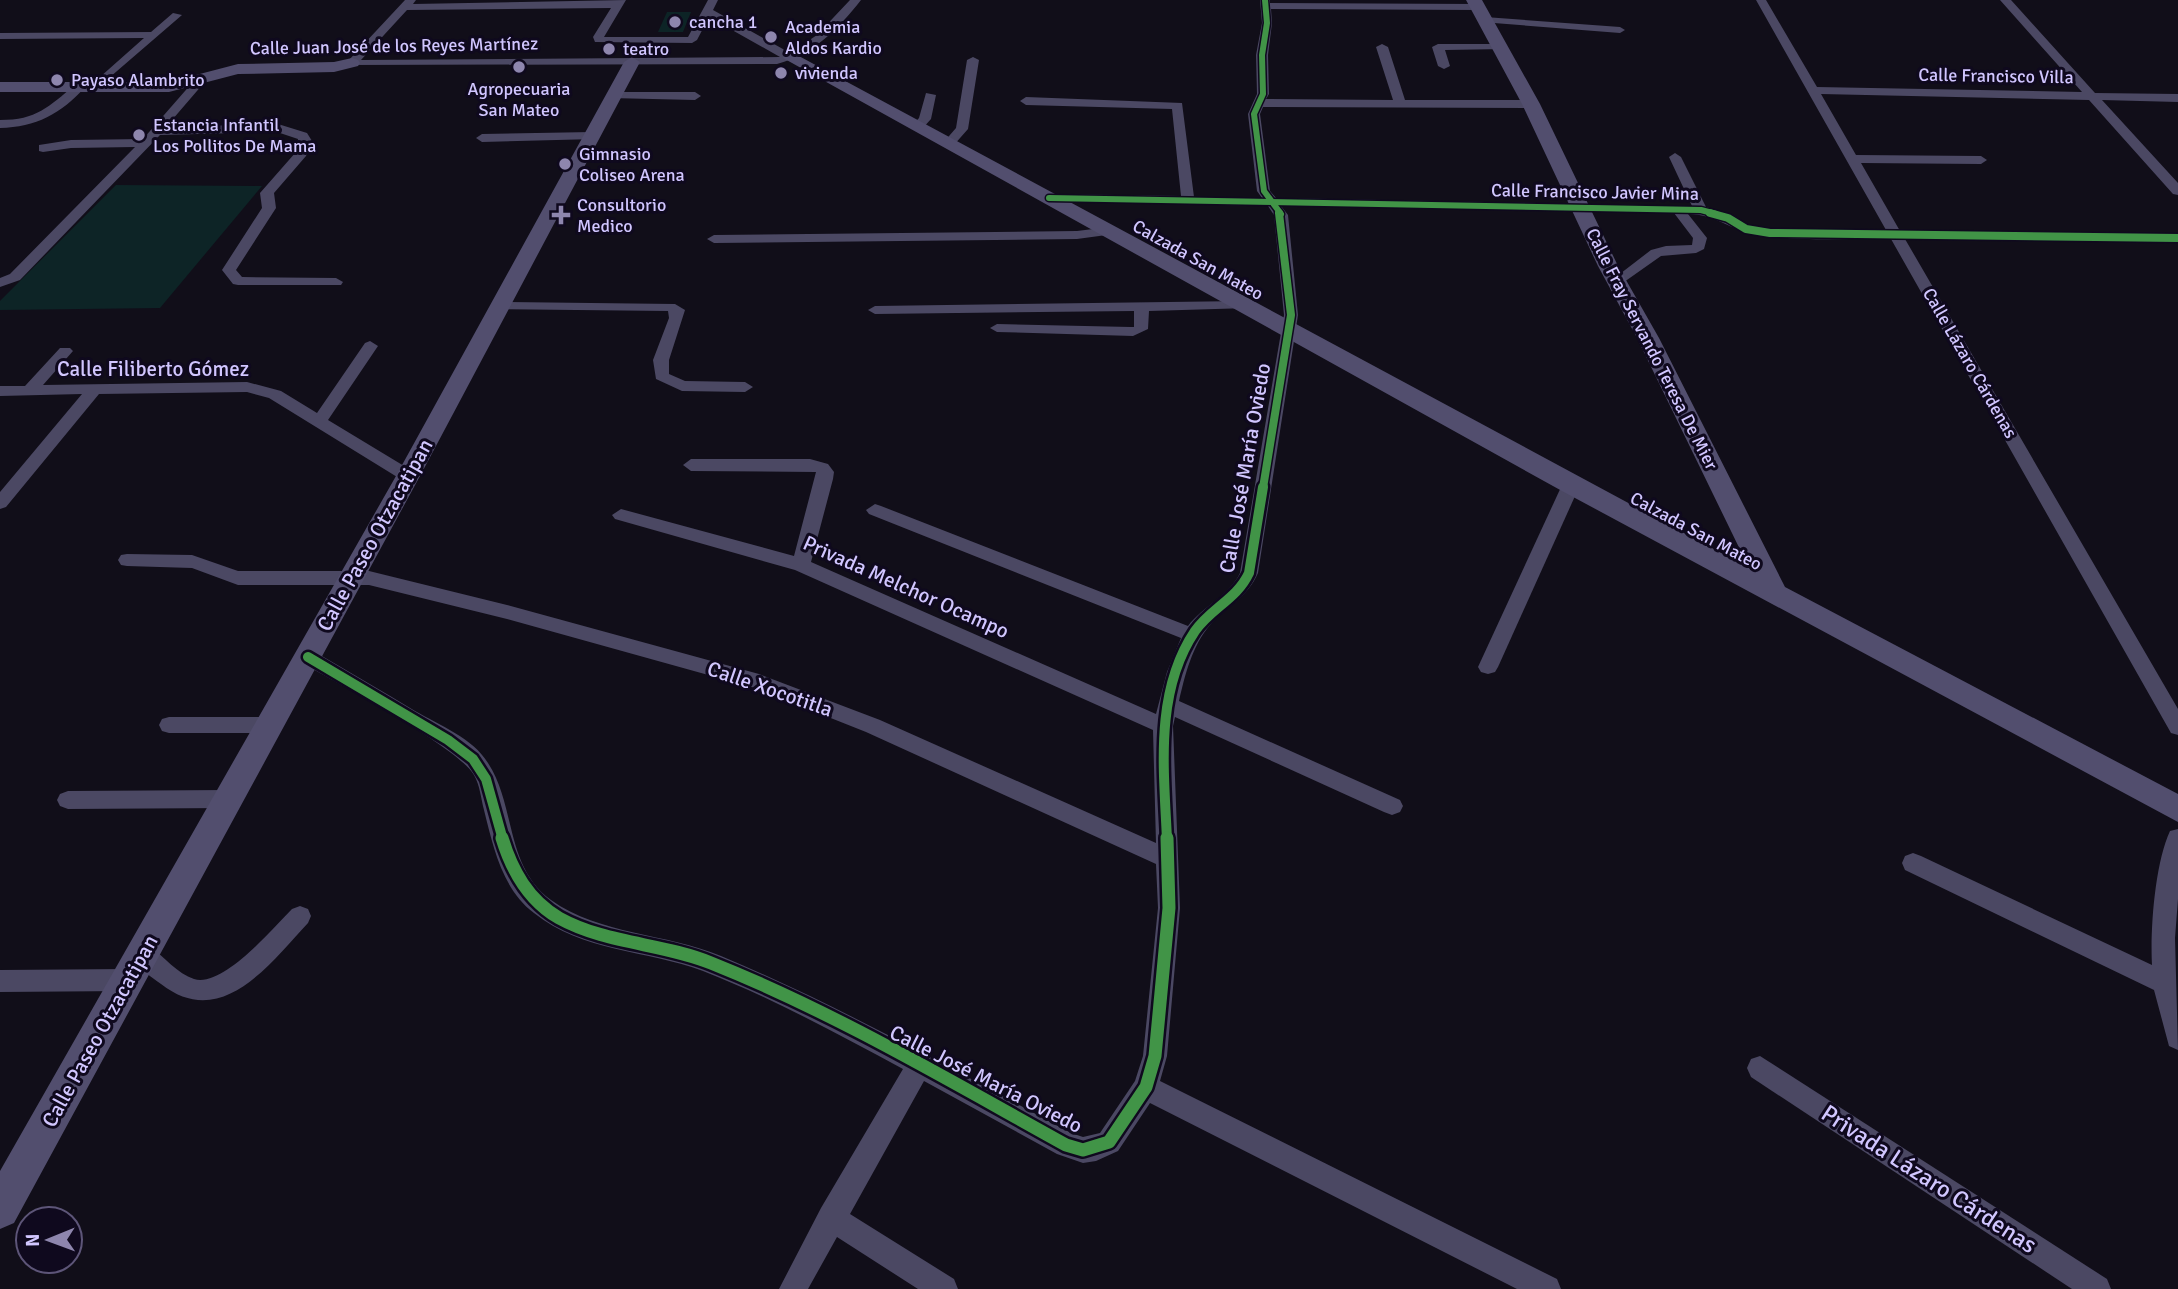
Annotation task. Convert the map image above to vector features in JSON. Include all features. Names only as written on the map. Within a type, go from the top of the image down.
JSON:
[{"type":"main road","name":"Calle Fray Servando Teresa De Mier","points":[[1479,9],[1531,104],[1617,283],[1648,338],[1774,592]]},
{"type":"main road","name":"Calle Paseo Otzacatipan","points":[[0,1209],[8,1180],[128,980],[229,799],[501,306],[637,51]]},
{"type":"main road","name":"Calzada San Mateo","points":[[791,58],[1571,485],[2178,809]]},
{"type":"main road","name":"Calle Juan José de los Reyes Martínez","points":[[0,87],[169,87],[238,69],[341,66],[352,63]]},
{"type":"street","points":[[619,3],[598,39],[637,51],[692,40],[713,0]]},
{"type":"street","points":[[791,58],[821,37],[856,0]]},
{"type":"street","name":"Calle Lázaro Cárdenas","points":[[1761,0],[2178,727]]},
{"type":"street","points":[[2005,0],[2178,191]]},
{"type":"street","points":[[352,63],[407,3],[619,3]]},
{"type":"street","points":[[1265,3],[1479,9],[1620,30]]},
{"type":"street","name":"Calle José María Oviedo","points":[[307,657],[468,753],[480,766],[488,783],[508,857],[520,884],[542,907],[570,922],[602,934],[706,961],[919,1065],[1066,1145],[1083,1150],[1109,1142],[1146,1087],[1155,1056],[1169,908],[1165,715],[1192,635],[1211,612],[1239,593],[1250,573],[1288,328],[1291,303],[1281,215],[1264,191],[1254,114],[1261,103],[1265,3]]},
{"type":"street","name":"Calzada San Mateo","points":[[708,12],[791,58]]},
{"type":"street","points":[[0,124],[26,124],[38,120],[87,87],[177,15]]},
{"type":"street","points":[[0,36],[153,35]]},
{"type":"street","points":[[1382,47],[1400,104]]},
{"type":"street","points":[[1444,66],[1438,47],[1501,47]]},
{"type":"street","name":"Calle Juan José de los Reyes Martínez","points":[[352,63],[637,51],[777,61],[791,58]]},
{"type":"street","points":[[949,143],[962,129],[973,60]]},
{"type":"street","points":[[5,282],[146,144],[203,77]]},
{"type":"street","name":"Calle Francisco Villa","points":[[1813,90],[2178,98]]},
{"type":"street","points":[[918,127],[925,119],[930,95]]},
{"type":"street","points":[[614,96],[695,96]]},
{"type":"street","points":[[1026,101],[1178,106],[1188,202]]},
{"type":"street","points":[[1261,103],[1531,104]]},
{"type":"street","points":[[156,131],[278,128],[303,136],[306,141],[302,153],[267,193],[269,208],[229,270],[238,281],[336,282]]},
{"type":"street","points":[[482,138],[592,136]]},
{"type":"street","points":[[43,148],[62,145],[146,144]]},
{"type":"street","points":[[1675,157],[1701,211]]},
{"type":"street","points":[[1854,159],[1981,160]]},
{"type":"street","name":"Calle Francisco Javier Mina","points":[[1049,198],[1678,209],[1716,213],[1756,232],[2178,238]]},
{"type":"street","points":[[1617,283],[1657,253],[1696,249],[1699,246],[1700,238],[1678,209]]},
{"type":"street","points":[[715,239],[1077,236],[1109,231]]},
{"type":"street","points":[[501,306],[670,307],[678,310],[661,363],[662,376],[682,386],[745,387]]},
{"type":"street","points":[[875,310],[1244,306]]},
{"type":"street","points":[[997,328],[1133,332],[1141,329],[1142,307]]},
{"type":"street","points":[[320,419],[370,346]]},
{"type":"street","points":[[29,391],[65,351]]},
{"type":"street","name":"Calle Filiberto Gómez","points":[[0,391],[247,387],[275,394],[320,419],[408,476]]},
{"type":"street","points":[[0,503],[94,390]]},
{"type":"street","points":[[691,465],[810,465],[822,468],[826,472],[825,478],[801,565]]},
{"type":"street","points":[[1488,667],[1571,485]]},
{"type":"street","points":[[875,510],[1192,635]]},
{"type":"street","name":"Privada Melchor Ocampo","points":[[621,515],[766,552],[801,565],[1392,806]]},
{"type":"street","name":"Calle Xocotitla","points":[[127,560],[195,562],[214,568],[226,577],[351,578],[387,582],[507,612],[759,682],[873,726],[1169,859]]},
{"type":"street","points":[[169,725],[270,725]]},
{"type":"street","points":[[68,800],[229,799]]},
{"type":"street","points":[[2178,838],[2161,927],[2165,983],[2178,1038]]},
{"type":"street","points":[[1913,863],[2165,983]]},
{"type":"street","points":[[142,954],[189,989],[211,991],[237,977],[300,916]]},
{"type":"street","points":[[0,981],[128,980]]},
{"type":"street","points":[[793,1289],[919,1065]]},
{"type":"street","name":"Privada Lázaro Cárdenas","points":[[1760,1068],[2097,1289]]},
{"type":"street","points":[[1146,1087],[1547,1289]]},
{"type":"street","points":[[831,1219],[944,1289]]},
{"type":"green space","name":"cancha 1","points":[[667,12],[691,12],[683,32],[658,32]]},
{"type":"green space","points":[[116,185],[262,186],[160,308],[0,310],[0,301]]},
{"type":"cycle path","points":[[308,657],[448,740],[473,759],[486,779],[514,871],[529,895],[558,918],[600,934],[691,956],[756,983],[890,1050],[1066,1145],[1083,1150],[1109,1142],[1146,1087],[1155,1056],[1169,908],[1163,726],[1187,645],[1201,623],[1240,589],[1249,573],[1291,315],[1281,215],[1264,191],[1254,114],[1263,94],[1262,55],[1267,23],[1265,0]]},
{"type":"cycle path","points":[[1049,198],[1701,210],[1728,218],[1746,229],[1770,233],[2178,238]]},
{"type":"place","name":"cancha 1","points":[[675,22]]},
{"type":"place","name":"Academia Aldos Kardio","points":[[771,37]]},
{"type":"place","name":"teatro","points":[[609,49]]},
{"type":"place","name":"Agropecuaria San Mateo","points":[[519,67]]},
{"type":"place","name":"vivienda","points":[[781,73]]},
{"type":"place","name":"Payaso Alambrito","points":[[57,80]]},
{"type":"place","name":"Estancia Infantil Los Pollitos De Mama","points":[[139,135]]},
{"type":"place","name":"Gimnasio Coliseo Arena","points":[[565,164]]},
{"type":"place","name":"Consultorio Medico","points":[[561,215]]}]
